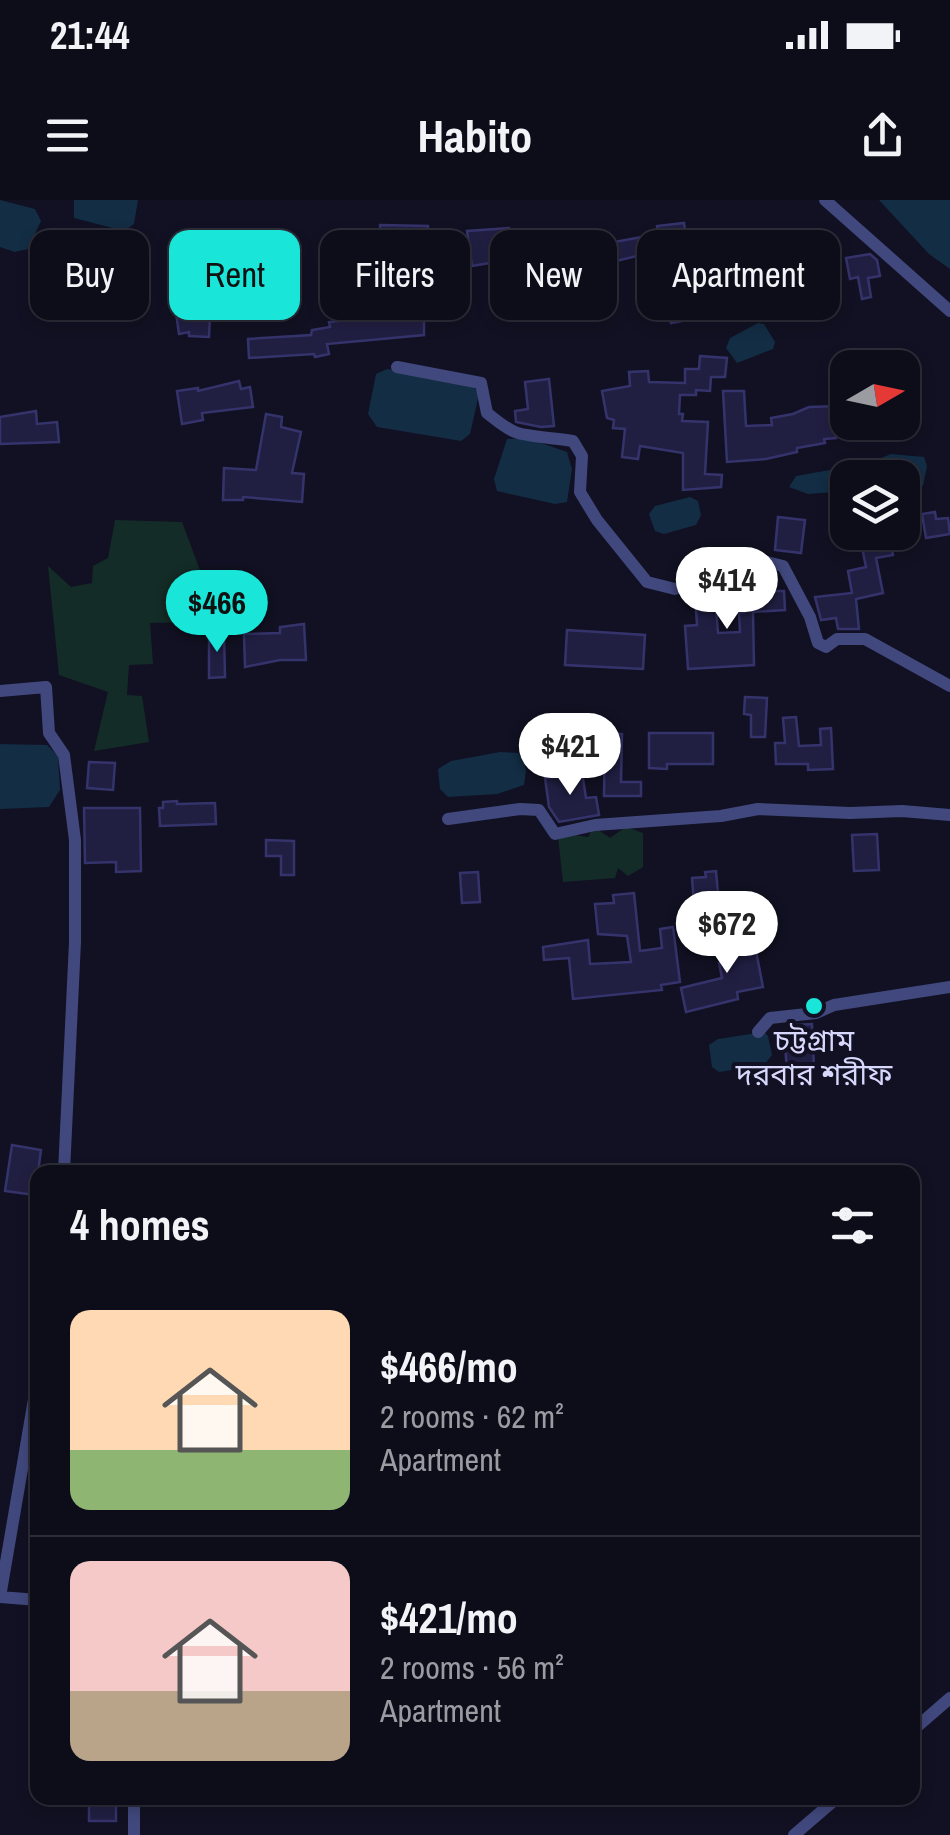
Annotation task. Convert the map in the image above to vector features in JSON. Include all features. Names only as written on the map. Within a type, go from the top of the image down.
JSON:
[{"type":"street","points":[[825,200],[950,310]]},
{"type":"street","points":[[396,367],[481,383],[487,413],[507,428],[517,434],[573,441],[582,456],[580,492],[646,582],[676,588],[702,581],[737,560],[783,566],[810,617],[818,643],[826,646],[837,639],[865,639],[950,686]]},
{"type":"street","points":[[0,690],[46,687],[49,732],[64,755],[74,840],[75,925],[64,1165]]},
{"type":"street","points":[[448,818],[520,808],[539,810],[555,834],[594,825],[721,816],[758,808],[950,816]]},
{"type":"street","points":[[758,1032],[770,1018],[950,987]]},
{"type":"street","points":[[30,1423],[0,1597],[30,1599]]},
{"type":"street","points":[[920,1724],[950,1698]]},
{"type":"street","points":[[134,1805],[134,1835]]},
{"type":"street","points":[[794,1835],[829,1805]]},
{"type":"green space","points":[[115,520],[182,522],[207,589],[201,614],[191,622],[150,623],[153,664],[129,665],[127,695],[142,696],[149,742],[94,751],[108,692],[59,675],[48,566],[71,587],[92,583],[93,566],[108,558]]},
{"type":"green space","points":[[594,827],[610,838],[626,827],[643,833],[643,867],[628,876],[618,868],[615,878],[563,882],[558,837],[588,837]]},
{"type":"water","points":[[0,200],[35,209],[41,221],[37,230],[30,230],[28,249],[15,252],[0,247]]},
{"type":"water","points":[[74,200],[138,200],[134,224],[125,230],[74,218]]},
{"type":"water","points":[[879,200],[950,200],[950,269],[929,254]]},
{"type":"water","points":[[758,323],[764,324],[775,342],[773,349],[737,363],[726,348],[730,338]]},
{"type":"water","points":[[387,369],[472,384],[479,394],[470,434],[461,441],[377,427],[368,414],[376,374]]},
{"type":"water","points":[[527,438],[567,452],[572,469],[567,502],[555,504],[497,491],[494,479],[507,439]]},
{"type":"water","points":[[891,454],[924,457],[927,466],[923,486],[920,487],[920,460],[876,460]]},
{"type":"water","points":[[830,470],[830,492],[808,494],[789,487],[796,476]]},
{"type":"water","points":[[690,497],[698,501],[701,515],[696,525],[664,534],[655,531],[649,514],[655,506]]},
{"type":"water","points":[[0,744],[47,745],[58,756],[60,790],[49,807],[0,809]]},
{"type":"water","points":[[500,752],[521,753],[526,770],[524,785],[497,794],[448,797],[440,789],[438,769],[451,761]]},
{"type":"water","points":[[764,1032],[772,1055],[764,1065],[719,1072],[712,1067],[709,1045],[718,1039]]},
{"type":"building","points":[[684,223],[685,230],[658,230],[657,226]]},
{"type":"building","points":[[380,225],[428,226],[428,230],[380,230]]},
{"type":"building","points":[[509,228],[509,230],[490,230],[490,263],[472,266],[470,231]]},
{"type":"building","points":[[637,238],[637,256],[617,261],[617,242]]},
{"type":"building","points":[[870,254],[877,260],[880,276],[868,278],[871,297],[862,299],[858,277],[850,279],[846,258]]},
{"type":"building","points":[[177,320],[210,320],[209,337],[179,334]]},
{"type":"building","points":[[424,320],[424,335],[327,344],[329,354],[315,357],[314,354],[249,358],[248,339],[311,335],[312,330],[330,327],[329,322]]},
{"type":"building","points":[[700,356],[727,358],[725,377],[711,377],[710,391],[680,395],[679,414],[683,414],[682,421],[708,422],[705,474],[722,475],[721,487],[683,490],[683,453],[640,446],[638,459],[622,457],[625,429],[613,428],[614,420],[607,418],[602,391],[630,386],[629,372],[648,371],[649,382],[685,383],[685,369],[699,369]]},
{"type":"building","points":[[549,379],[554,426],[516,422],[515,411],[528,409],[525,382]]},
{"type":"building","points":[[239,381],[241,389],[250,387],[253,407],[202,413],[203,420],[182,424],[177,391],[198,391]]},
{"type":"building","points":[[723,391],[744,391],[746,426],[772,425],[771,418],[809,407],[830,406],[830,438],[824,439],[825,443],[766,459],[727,462]]},
{"type":"building","points":[[36,411],[37,424],[57,422],[59,442],[0,444],[0,417]]},
{"type":"building","points":[[266,414],[282,417],[281,427],[301,432],[292,473],[304,474],[302,502],[243,497],[223,500],[224,468],[256,470]]},
{"type":"building","points":[[935,512],[936,519],[948,518],[950,534],[926,538],[922,514]]},
{"type":"building","points":[[778,517],[805,520],[801,553],[775,550]]},
{"type":"building","points":[[863,550],[892,550],[893,555],[876,558],[883,593],[856,599],[859,629],[838,629],[836,618],[821,620],[815,597],[852,593],[848,571],[866,567]]},
{"type":"building","points":[[744,591],[784,591],[785,610],[753,612],[754,665],[688,669],[685,626],[697,625],[695,595],[715,594],[718,633],[740,632],[739,613],[745,612]]},
{"type":"building","points":[[304,624],[306,660],[245,667],[244,634],[280,633],[280,627]]},
{"type":"building","points":[[567,630],[645,635],[643,669],[565,665]]},
{"type":"building","points":[[209,633],[224,633],[225,677],[209,678]]},
{"type":"building","points":[[745,697],[767,698],[765,737],[751,737],[751,715],[744,714]]},
{"type":"building","points":[[796,717],[799,746],[821,745],[820,729],[831,728],[833,769],[808,770],[808,764],[776,764],[775,743],[785,743],[783,718]]},
{"type":"building","points":[[649,733],[713,733],[713,764],[649,768]]},
{"type":"building","points":[[605,734],[622,734],[621,782],[641,782],[641,796],[604,796]]},
{"type":"building","points":[[89,762],[115,763],[113,790],[87,788]]},
{"type":"building","points":[[582,772],[586,798],[596,797],[599,815],[559,822],[549,807],[545,778]]},
{"type":"building","points":[[163,802],[215,803],[216,824],[160,826],[159,808],[163,808]]},
{"type":"building","points":[[84,808],[140,808],[141,871],[116,872],[116,862],[85,863]]},
{"type":"building","points":[[877,834],[879,870],[854,871],[852,835]]},
{"type":"building","points":[[266,840],[294,841],[294,875],[281,875],[281,856],[266,856]]},
{"type":"building","points":[[716,871],[719,905],[694,904],[692,878]]},
{"type":"building","points":[[478,872],[480,902],[462,903],[460,873]]},
{"type":"building","points":[[634,893],[640,951],[662,948],[660,929],[673,927],[680,982],[661,985],[662,990],[573,999],[569,958],[544,960],[543,947],[588,940],[590,964],[631,962],[627,936],[598,934],[595,904],[614,903],[613,895]]},
{"type":"building","points":[[741,919],[745,953],[756,951],[763,987],[737,992],[738,999],[686,1012],[681,988],[722,978],[719,963],[732,961],[728,920]]},
{"type":"building","points":[[812,1024],[814,1067],[787,1070],[785,1046],[796,1044],[795,1025]]},
{"type":"building","points":[[12,1145],[41,1150],[39,1165],[30,1165],[30,1194],[5,1191]]},
{"type":"building","points":[[89,1805],[116,1805],[116,1821],[89,1821]]},
{"type":"place","name":"চট্টগ্রাম দরবার শরীফ","points":[[814,1006]]}]
